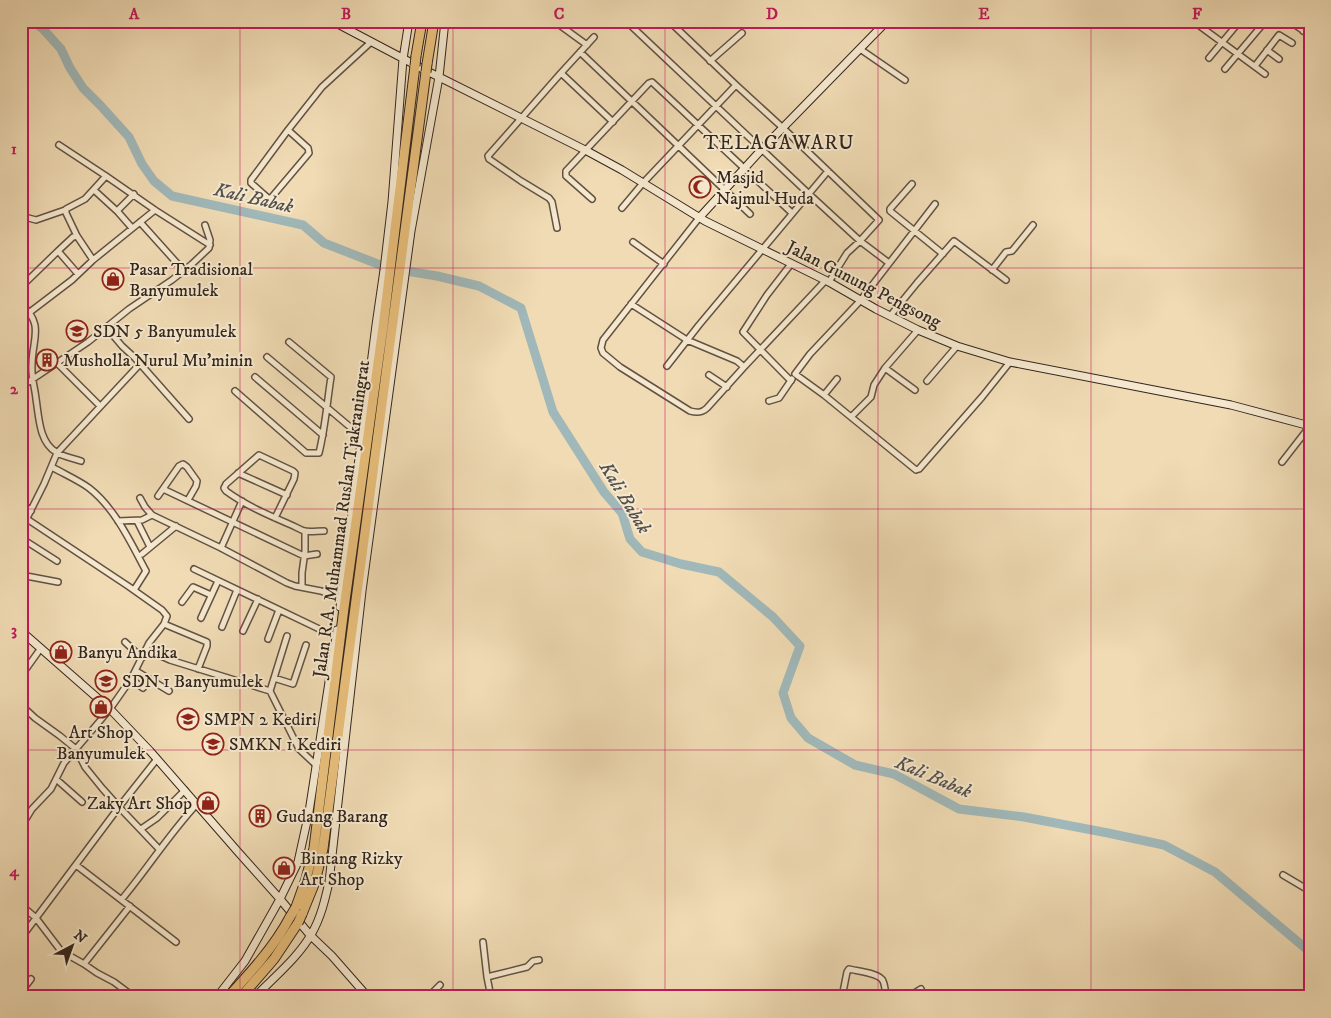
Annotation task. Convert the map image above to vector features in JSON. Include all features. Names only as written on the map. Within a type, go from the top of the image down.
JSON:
[{"type":"highway","name":"Jalan R.A. Muhammad Ruslan Tjakraningrat","points":[[241,997],[274,959],[298,923],[315,882],[322,849],[355,603],[392,357],[387,327],[391,231],[422,21]]},
{"type":"highway","name":"Jalan R.A. Muhammad Ruslan Tjakraningrat","points":[[228,997],[266,954],[282,931],[296,906],[306,879],[314,848],[343,620],[342,603],[387,327],[408,231],[426,68],[434,21]]},
{"type":"highway","points":[[355,603],[362,591]]},
{"type":"highway","points":[[353,619],[356,639]]},
{"type":"highway","points":[[336,636],[343,620]]},
{"type":"street","name":"Jalan Gunung Pengsong","points":[[332,21],[403,59],[585,150],[700,218],[918,330],[957,346],[1010,362],[1231,405],[1310,426]]},
{"type":"street","name":"Jalan R.A. Muhammad Ruslan Tjakraningrat","points":[[391,231],[403,59],[409,21]]},
{"type":"street","name":"Jalan R.A. Muhammad Ruslan Tjakraningrat","points":[[408,231],[439,77],[445,21]]},
{"type":"street","points":[[554,21],[587,45]]},
{"type":"street","points":[[626,21],[860,241],[889,263]]},
{"type":"street","points":[[669,21],[710,61],[783,128],[880,220],[847,253],[827,282],[727,387],[703,411],[696,412],[690,411],[635,378],[603,353],[601,344],[700,218],[762,149],[783,128],[887,21]]},
{"type":"street","points":[[1193,21],[1265,74]]},
{"type":"street","points":[[1209,58],[1240,21]]},
{"type":"street","points":[[1289,21],[1310,35]]},
{"type":"street","points":[[1303,30],[1310,22]]},
{"type":"street","points":[[1225,69],[1263,24]]},
{"type":"street","points":[[710,61],[742,33]]},
{"type":"street","points":[[1255,66],[1279,34],[1292,43]]},
{"type":"street","points":[[557,228],[552,202],[549,198],[521,181],[488,157],[594,37]]},
{"type":"street","points":[[288,130],[308,148],[309,153],[271,198],[268,198],[251,180],[288,130],[322,87],[371,42]]},
{"type":"street","points":[[860,49],[905,80]]},
{"type":"street","points":[[1267,50],[1279,60]]},
{"type":"street","points":[[580,52],[750,214]]},
{"type":"street","points":[[561,73],[613,122]]},
{"type":"street","points":[[592,199],[565,174],[566,171],[649,83],[653,82],[792,213]]},
{"type":"street","points":[[622,208],[678,145],[736,85]]},
{"type":"street","points":[[59,145],[155,210],[210,244]]},
{"type":"street","points":[[667,366],[828,171]]},
{"type":"street","points":[[21,216],[36,220],[65,210],[81,202],[106,176]]},
{"type":"street","points":[[912,184],[889,210],[943,254]]},
{"type":"street","points":[[94,190],[132,228]]},
{"type":"street","points":[[117,211],[134,194]]},
{"type":"street","points":[[769,402],[779,398],[810,354],[860,301],[935,204]]},
{"type":"street","points":[[65,210],[93,260]]},
{"type":"street","points":[[30,312],[45,302],[155,210]]},
{"type":"street","points":[[140,222],[184,271]]},
{"type":"street","points":[[992,270],[1006,252],[1012,251],[1033,224]]},
{"type":"street","points":[[21,387],[88,342],[204,254],[210,244],[206,225]]},
{"type":"street","points":[[21,287],[58,251],[78,236]]},
{"type":"street","points":[[890,316],[954,241],[1006,280]]},
{"type":"street","points":[[633,242],[664,264]]},
{"type":"street","points":[[58,251],[78,274]]},
{"type":"street","points":[[790,264],[767,294],[744,333],[791,381]]},
{"type":"street","points":[[21,304],[30,312],[35,325],[32,380],[43,436],[57,454],[81,461]]},
{"type":"street","points":[[632,304],[688,340],[736,361],[744,367]]},
{"type":"street","points":[[106,327],[189,419]]},
{"type":"street","name":"Jalan R.A. Muhammad Ruslan Tjakraningrat","points":[[217,997],[245,961],[295,870],[300,854],[309,812],[342,603],[342,589],[362,437],[387,327]]},
{"type":"street","points":[[851,417],[871,397],[874,385],[885,368],[918,330]]},
{"type":"street","points":[[235,392],[306,453],[318,454],[323,435],[331,377],[289,342]]},
{"type":"street","points":[[927,381],[957,346]]},
{"type":"street","points":[[267,356],[362,437]]},
{"type":"street","name":"Jalan R.A. Muhammad Ruslan Tjakraningrat","points":[[255,997],[299,950],[310,935],[324,905],[329,882],[356,639],[392,357]]},
{"type":"street","points":[[795,374],[824,395],[914,470],[917,470],[982,397],[1010,362]]},
{"type":"street","points":[[57,363],[100,406]]},
{"type":"street","points":[[21,530],[57,454],[140,364]]},
{"type":"street","points":[[885,368],[915,390]]},
{"type":"street","points":[[709,375],[727,387]]},
{"type":"street","points":[[255,377],[323,435]]},
{"type":"street","points":[[824,395],[838,379]]},
{"type":"street","points":[[1282,462],[1310,426]]},
{"type":"street","points":[[275,518],[287,495],[295,473],[263,455],[258,456],[226,484],[224,489],[242,501],[275,518],[305,531],[324,531]]},
{"type":"street","points":[[158,496],[182,464],[187,467],[197,481],[188,500]]},
{"type":"street","points":[[52,467],[88,488],[103,501],[118,521],[146,571],[134,590]]},
{"type":"street","points":[[238,473],[287,495]]},
{"type":"street","points":[[163,489],[304,556],[317,554]]},
{"type":"street","points":[[140,498],[152,515],[221,548],[279,579],[295,586],[321,591],[342,589]]},
{"type":"street","points":[[221,548],[242,501]]},
{"type":"street","points":[[21,502],[31,511]]},
{"type":"street","points":[[118,521],[137,521],[152,515]]},
{"type":"street","points":[[21,827],[32,809],[51,789],[62,766],[110,709],[131,679],[151,640],[167,618],[166,614],[134,590],[27,519]]},
{"type":"street","points":[[137,521],[150,547]]},
{"type":"street","points":[[142,554],[176,526]]},
{"type":"street","points":[[302,587],[305,531]]},
{"type":"street","points":[[21,538],[56,561]]},
{"type":"street","points":[[194,569],[336,636]]},
{"type":"street","points":[[21,575],[58,582]]},
{"type":"street","points":[[201,618],[218,581]]},
{"type":"street","points":[[182,602],[193,587],[211,595]]},
{"type":"street","points":[[222,627],[237,590]]},
{"type":"street","points":[[321,591],[342,603]]},
{"type":"street","points":[[243,631],[258,599]]},
{"type":"street","points":[[268,639],[279,610]]},
{"type":"street","points":[[164,624],[207,642],[198,669]]},
{"type":"street","points":[[21,631],[110,709],[197,804],[310,935],[342,966],[368,997]]},
{"type":"street","points":[[288,636],[270,691],[298,749],[316,765]]},
{"type":"street","points":[[125,642],[142,658]]},
{"type":"street","points":[[274,678],[293,684],[306,645]]},
{"type":"street","points":[[21,676],[41,648]]},
{"type":"street","points":[[146,649],[170,660],[270,691]]},
{"type":"street","points":[[136,671],[169,691]]},
{"type":"street","points":[[131,679],[143,688]]},
{"type":"street","points":[[21,705],[76,750],[85,767],[118,807],[159,849]]},
{"type":"street","points":[[21,938],[118,807],[157,759]]},
{"type":"street","points":[[56,779],[82,802]]},
{"type":"street","points":[[141,829],[158,818],[184,790]]},
{"type":"street","points":[[122,899],[159,849],[197,804]]},
{"type":"street","points":[[76,865],[176,942]]},
{"type":"street","points":[[1283,875],[1310,891]]},
{"type":"street","points":[[21,905],[51,935],[59,949],[134,997]]},
{"type":"street","points":[[84,964],[130,906]]},
{"type":"street","points":[[483,942],[491,997]]},
{"type":"street","points":[[487,976],[527,967],[533,961],[539,960]]},
{"type":"street","points":[[842,997],[848,970],[874,974],[881,978],[886,997]]},
{"type":"street","points":[[21,992],[31,979]]},
{"type":"street","points":[[428,997],[440,985]]},
{"type":"street","points":[[908,997],[922,989]]},
{"type":"waterway","name":"Kali Babak","points":[[33,21],[61,49],[83,88],[129,137],[142,164],[154,181],[172,196],[303,225],[324,243],[388,268],[437,276],[479,286],[521,308],[553,412],[604,492],[622,513],[630,539],[642,552],[681,564],[719,572],[773,617],[800,646],[783,693],[791,718],[808,738],[855,765],[894,774],[959,809],[1024,817],[1164,845],[1215,872],[1310,952]]},
{"type":"place","name":"Masjid Najmul Huda","points":[[700,187]]},
{"type":"place","name":"Pasar Tradisional Banyumulek","points":[[113,279]]},
{"type":"place","name":"SDN 5 Banyumulek","points":[[77,331]]},
{"type":"place","name":"Musholla Nurul Mu'minin","points":[[47,360]]},
{"type":"place","name":"Banyu Andika","points":[[61,652]]},
{"type":"place","name":"SDN 1 Banyumulek","points":[[106,681]]},
{"type":"place","name":"Art Shop Banyumulek","points":[[101,707]]},
{"type":"place","name":"SMPN 2 Kediri","points":[[188,719]]},
{"type":"place","name":"SMKN 1 Kediri","points":[[213,744]]},
{"type":"place","name":"Zaky Art Shop","points":[[208,803]]},
{"type":"place","name":"Gudang Barang","points":[[260,816]]},
{"type":"place","name":"Bintang Rizky Art Shop","points":[[284,868]]},
{"type":"district","name":"TELAGAWARU","points":[[779,142]]}]
